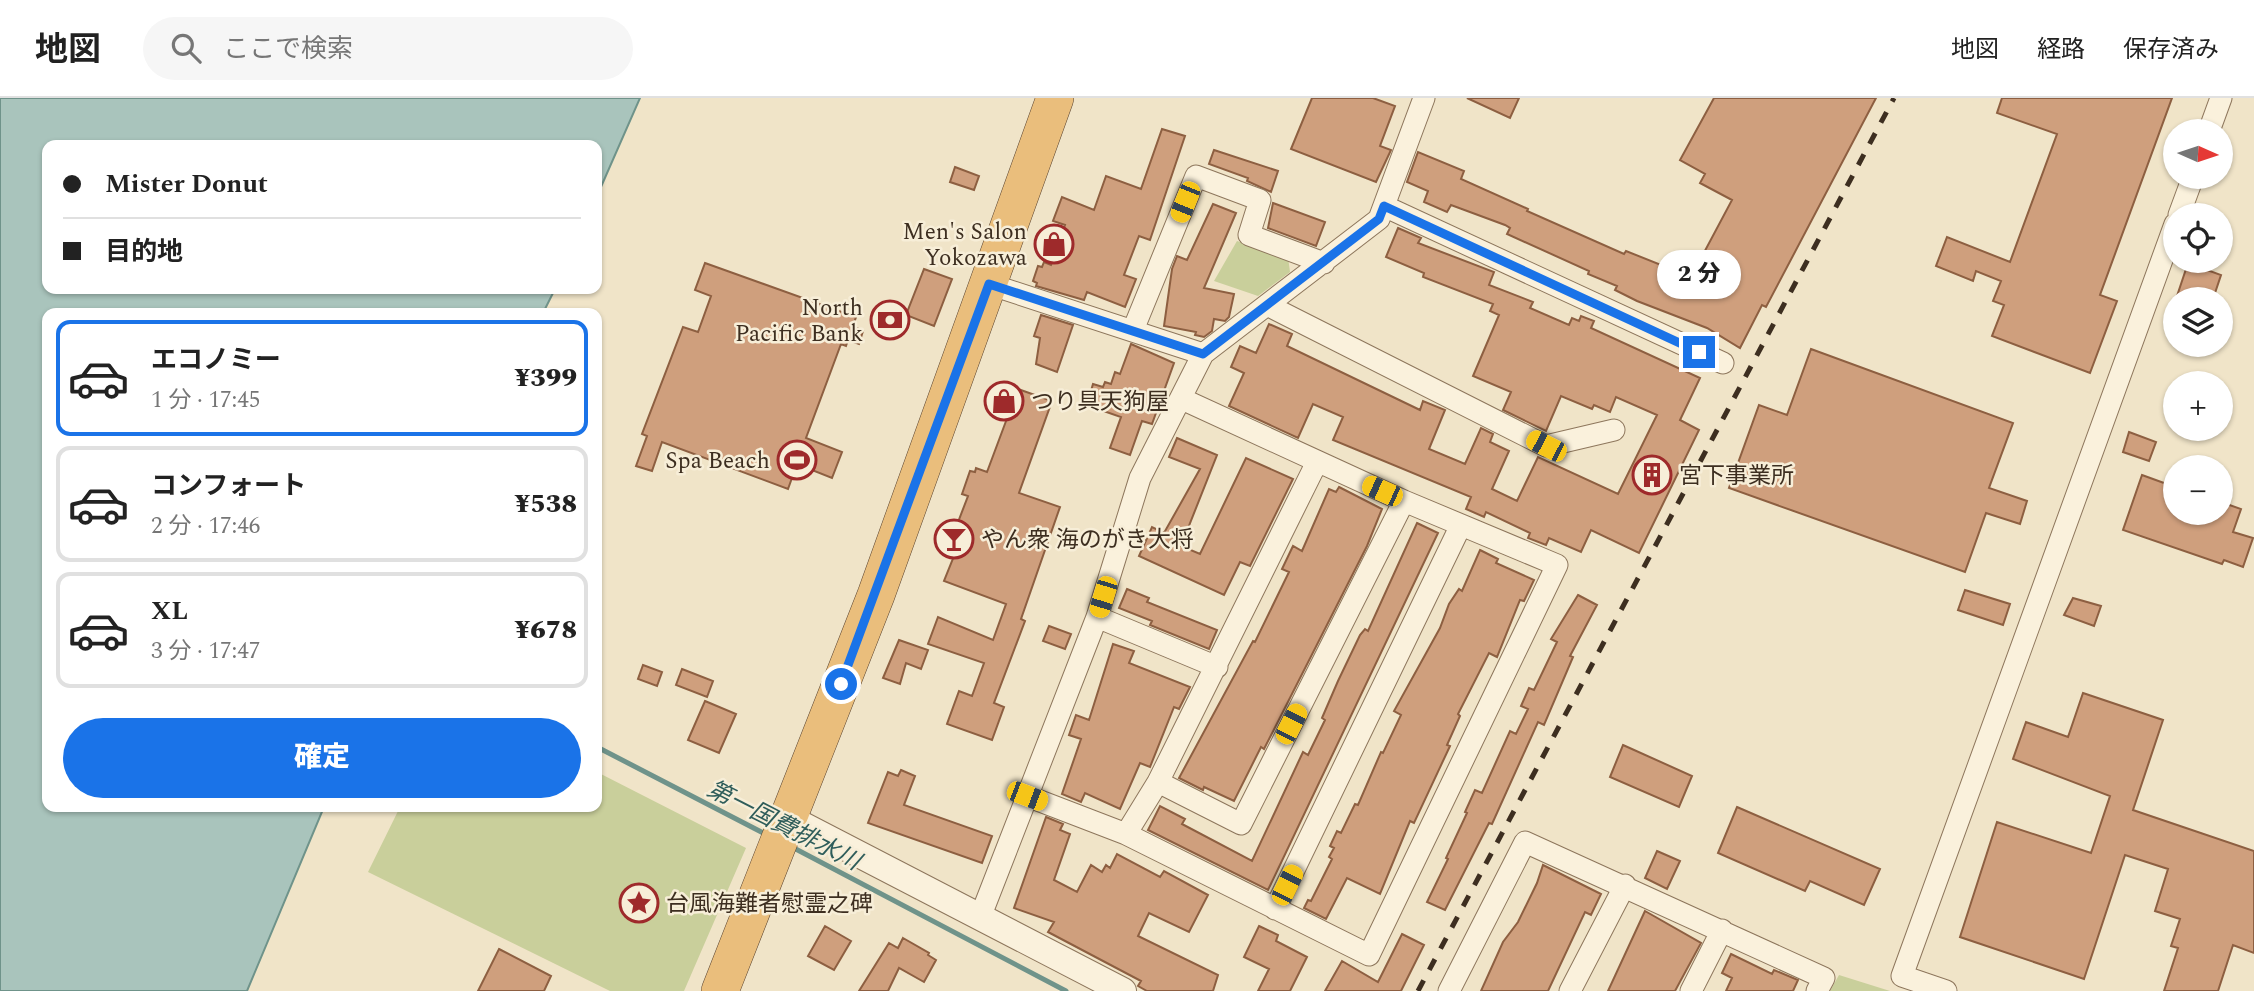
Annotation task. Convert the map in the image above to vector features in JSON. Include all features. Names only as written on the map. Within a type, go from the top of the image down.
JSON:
[{"type":"highway","points":[[720,991],[876,595],[1055,98]]},
{"type":"street","points":[[981,915],[1097,617],[1140,478],[1203,354],[1379,219],[1424,98]]},
{"type":"street","points":[[2213,119],[2221,98]]},
{"type":"street","points":[[1133,330],[1196,176],[1260,200],[1249,235],[1324,263]]},
{"type":"street","points":[[1384,206],[1723,363]]},
{"type":"street","points":[[1946,991],[1902,976],[2163,257]]},
{"type":"street","points":[[989,284],[1203,354]]},
{"type":"street","points":[[1269,306],[1546,446],[1614,430]]},
{"type":"street","points":[[1027,796],[1126,834],[1369,955],[1557,565],[1404,501],[1182,399]]},
{"type":"street","points":[[1126,834],[1158,782],[1317,462]]},
{"type":"street","points":[[1158,782],[1241,824],[1404,501]]},
{"type":"street","points":[[1275,909],[1461,525]]},
{"type":"street","points":[[1097,617],[1217,667]]},
{"type":"street","points":[[787,823],[981,915],[1123,991]]},
{"type":"street","points":[[1449,991],[1525,842],[1824,978],[1817,991]]},
{"type":"street","points":[[1570,991],[1625,886]]},
{"type":"street","points":[[1691,991],[1722,930]]},
{"type":"green space","points":[[1237,241],[1288,257],[1290,272],[1258,296],[1214,281]]},
{"type":"green space","points":[[602,775],[746,848],[684,991],[610,991],[368,872],[398,812],[602,812]]},
{"type":"green space","points":[[1839,975],[1890,991],[1830,991]]},
{"type":"water","points":[[0,98],[640,98],[602,185],[602,140],[42,140],[42,294],[552,294],[546,308],[42,308],[42,812],[322,812],[247,991],[0,991]]},
{"type":"building","points":[[1312,98],[1373,98],[1395,106],[1380,146],[1391,150],[1376,182],[1291,149]]},
{"type":"building","points":[[1467,98],[1519,98],[1510,118]]},
{"type":"building","points":[[1714,98],[1876,98],[1766,307],[1762,305],[1740,348],[1707,328],[1637,301],[1615,290],[1617,286],[1588,274],[1589,271],[1507,234],[1510,228],[1505,225],[1451,205],[1447,212],[1424,202],[1428,191],[1407,182],[1418,152],[1464,171],[1461,179],[1528,209],[1527,211],[1624,254],[1626,251],[1691,277],[1732,200],[1700,183],[1705,174],[1680,160]]},
{"type":"building","points":[[2002,98],[2172,98],[2100,295],[2117,301],[2090,373],[1992,336],[2004,305],[1993,301],[2001,281],[1976,271],[1973,281],[1936,266],[1947,237],[2010,262],[2057,134],[1997,113]]},
{"type":"building","points":[[1162,129],[1185,136],[1150,240],[1139,236],[1124,275],[1136,279],[1125,307],[1087,292],[1084,300],[1036,286],[1037,283],[1033,281],[1038,266],[1042,267],[1044,262],[1051,265],[1065,225],[1053,221],[1062,197],[1094,210],[1106,176],[1141,189]]},
{"type":"building","points":[[1214,150],[1278,171],[1271,192],[1247,181],[1248,178],[1209,164]]},
{"type":"building","points":[[955,167],[979,176],[974,190],[950,182]]},
{"type":"building","points":[[1273,203],[1325,222],[1316,246],[1268,228]]},
{"type":"building","points":[[1213,204],[1236,213],[1204,288],[1234,294],[1229,317],[1225,321],[1214,319],[1212,331],[1204,337],[1195,335],[1196,332],[1164,326],[1172,269],[1177,256],[1187,260]]},
{"type":"building","points":[[1398,228],[1421,238],[1418,243],[1494,272],[1489,285],[1533,302],[1530,308],[1569,325],[1572,318],[1579,321],[1581,316],[1594,321],[1591,328],[1700,378],[1680,420],[1699,430],[1639,553],[1591,530],[1581,552],[1549,538],[1546,545],[1528,538],[1530,533],[1486,512],[1484,517],[1466,509],[1471,497],[1333,440],[1343,417],[1313,404],[1298,438],[1229,406],[1244,373],[1231,367],[1240,346],[1256,353],[1269,324],[1292,334],[1287,346],[1420,410],[1423,401],[1445,410],[1429,449],[1465,464],[1481,428],[1493,434],[1490,442],[1509,451],[1492,489],[1517,501],[1538,457],[1618,494],[1657,415],[1616,397],[1610,412],[1594,405],[1592,409],[1561,396],[1546,431],[1503,410],[1511,392],[1473,376],[1499,315],[1490,311],[1493,304],[1423,277],[1424,273],[1386,257]]},
{"type":"building","points":[[705,263],[856,317],[853,326],[863,331],[859,344],[848,340],[846,346],[841,344],[806,438],[842,452],[832,478],[797,464],[788,489],[662,442],[652,471],[636,466],[647,436],[642,434],[683,327],[698,332],[711,296],[695,290]]},
{"type":"building","points":[[924,269],[952,279],[934,326],[906,315]]},
{"type":"building","points":[[2185,273],[2221,275],[2217,287],[2180,287]]},
{"type":"building","points":[[1041,315],[1073,325],[1057,372],[1036,364],[1040,338],[1034,336]]},
{"type":"building","points":[[1131,344],[1174,363],[1152,424],[1142,421],[1130,455],[1110,448],[1121,417],[1095,408],[1096,404],[1088,401],[1093,384],[1103,387],[1105,382],[1111,384],[1115,372],[1120,374]]},
{"type":"building","points":[[1811,349],[2013,423],[1989,488],[2027,501],[2020,524],[1986,513],[1965,572],[1729,488],[1759,405],[1787,415]]},
{"type":"building","points":[[1018,389],[1052,401],[1019,493],[1060,507],[1021,619],[1025,621],[994,703],[1004,707],[992,740],[947,724],[959,691],[972,696],[984,663],[928,644],[938,617],[993,640],[1006,604],[944,581],[960,541],[952,538],[968,496],[962,494],[970,471],[975,472],[976,468],[987,472]]},
{"type":"building","points":[[2129,432],[2156,442],[2149,461],[2123,452]]},
{"type":"building","points":[[1177,438],[1217,455],[1181,546],[1200,554],[1246,458],[1293,479],[1250,566],[1240,562],[1224,595],[1139,556],[1152,527],[1164,533],[1200,469],[1169,457]]},
{"type":"building","points":[[2142,475],[2163,483],[2163,525],[2233,525],[2233,506],[2241,509],[2233,532],[2253,538],[2243,567],[2224,560],[2222,564],[2123,530]]},
{"type":"building","points":[[1339,487],[1382,509],[1367,546],[1264,749],[1261,747],[1234,801],[1204,787],[1203,790],[1179,778],[1253,641],[1255,642],[1289,572],[1282,569],[1293,546],[1302,551],[1329,489],[1336,492]]},
{"type":"building","points":[[1417,523],[1438,533],[1268,890],[1148,830],[1160,806],[1185,819],[1182,824],[1252,861],[1303,752],[1308,755],[1325,720],[1322,718],[1338,681],[1360,635],[1365,629],[1368,631]]},
{"type":"building","points":[[1480,550],[1498,559],[1496,563],[1534,580],[1524,601],[1520,600],[1497,657],[1489,653],[1458,714],[1460,716],[1447,745],[1450,746],[1414,823],[1410,821],[1380,894],[1347,878],[1326,919],[1304,908],[1308,900],[1311,901],[1332,859],[1329,857],[1334,848],[1330,846],[1337,831],[1341,833],[1355,804],[1358,805],[1401,715],[1394,711],[1440,628],[1449,604],[1459,589],[1462,591]]},
{"type":"building","points":[[1127,589],[1149,598],[1147,602],[1217,630],[1209,649],[1150,625],[1152,621],[1119,608]]},
{"type":"building","points":[[1965,590],[2010,604],[2003,625],[1958,610]]},
{"type":"building","points":[[1578,595],[1597,605],[1570,656],[1573,657],[1544,725],[1538,722],[1492,824],[1489,823],[1445,910],[1427,902],[1448,859],[1446,858],[1475,790],[1482,793],[1510,731],[1516,734],[1528,709],[1521,706],[1529,688],[1534,690],[1557,642],[1551,639]]},
{"type":"building","points":[[2073,598],[2101,606],[2094,626],[2064,615]]},
{"type":"building","points":[[1049,626],[1071,634],[1065,649],[1043,641]]},
{"type":"building","points":[[899,640],[928,650],[921,669],[906,663],[900,684],[883,678]]},
{"type":"building","points":[[1113,644],[1134,651],[1129,663],[1190,687],[1179,709],[1174,707],[1150,767],[1140,763],[1120,809],[1085,793],[1081,802],[1062,794],[1081,739],[1069,735],[1076,715],[1089,720]]},
{"type":"building","points":[[643,665],[662,672],[657,686],[638,679]]},
{"type":"building","points":[[682,669],[713,681],[707,697],[676,685]]},
{"type":"building","points":[[2083,693],[2163,720],[2133,810],[2254,851],[2254,953],[2233,945],[2218,991],[2164,991],[2178,948],[2171,946],[2180,919],[2155,911],[2168,869],[2125,855],[2084,979],[1960,937],[1997,822],[2091,853],[2110,796],[2013,759],[2026,722],[2068,737]]},
{"type":"building","points":[[705,701],[736,714],[719,753],[688,740]]},
{"type":"building","points":[[1623,745],[1692,776],[1679,807],[1610,777]]},
{"type":"building","points":[[901,770],[915,776],[904,805],[992,836],[982,863],[868,823],[888,772],[898,776]]},
{"type":"building","points":[[1737,807],[1880,869],[1864,905],[1810,881],[1805,891],[1718,853]]},
{"type":"building","points":[[1046,817],[1063,824],[1060,830],[1070,834],[1054,880],[1077,892],[1091,865],[1102,872],[1106,865],[1110,868],[1117,854],[1160,877],[1164,871],[1208,895],[1189,932],[1149,913],[1138,936],[1218,975],[1213,991],[1147,991],[1138,986],[1141,981],[1048,932],[1054,922],[1014,908]]},
{"type":"building","points":[[1657,851],[1680,861],[1667,889],[1645,878]]},
{"type":"building","points":[[1543,865],[1601,894],[1591,915],[1585,912],[1548,991],[1481,991],[1503,942],[1518,922]]},
{"type":"building","points":[[1645,911],[1701,943],[1675,991],[1608,991]]},
{"type":"building","points":[[825,926],[851,941],[834,970],[808,956]]},
{"type":"building","points":[[1259,926],[1278,935],[1276,941],[1307,957],[1290,991],[1258,991],[1269,969],[1244,957]]},
{"type":"building","points":[[1402,934],[1424,945],[1401,991],[1325,991],[1342,961],[1378,982]]},
{"type":"building","points":[[903,938],[936,960],[924,982],[899,968],[888,991],[859,991],[889,943],[898,948]]},
{"type":"building","points":[[499,949],[551,976],[544,991],[478,991]]},
{"type":"building","points":[[1731,954],[1772,974],[1774,970],[1798,980],[1793,991],[1726,991],[1732,978],[1722,973]]},
{"type":"waterway","name":"第一国費排水川","points":[[602,750],[769,836]]},
{"type":"waterway","name":"第一国費排水川","points":[[790,846],[1066,991]]},
{"type":"railway","points":[[1418,991],[1894,98]]},
{"type":"place","name":"Men's Salon Yokozawa","points":[[1054,244]]},
{"type":"place","name":"North Pacific Bank","points":[[890,320]]},
{"type":"place","name":"つり具天狗屋","points":[[1004,401]]},
{"type":"place","name":"Spa Beach","points":[[797,460]]},
{"type":"place","name":"宮下事業所","points":[[1652,475]]},
{"type":"place","name":"やん衆 海のがき大将","points":[[954,539]]},
{"type":"place","name":"台風海難者慰霊之碑","points":[[639,903]]},
{"type":"route","points":[[841,684],[989,284],[1203,354],[1379,219],[1384,206],[1699,352]]}]
